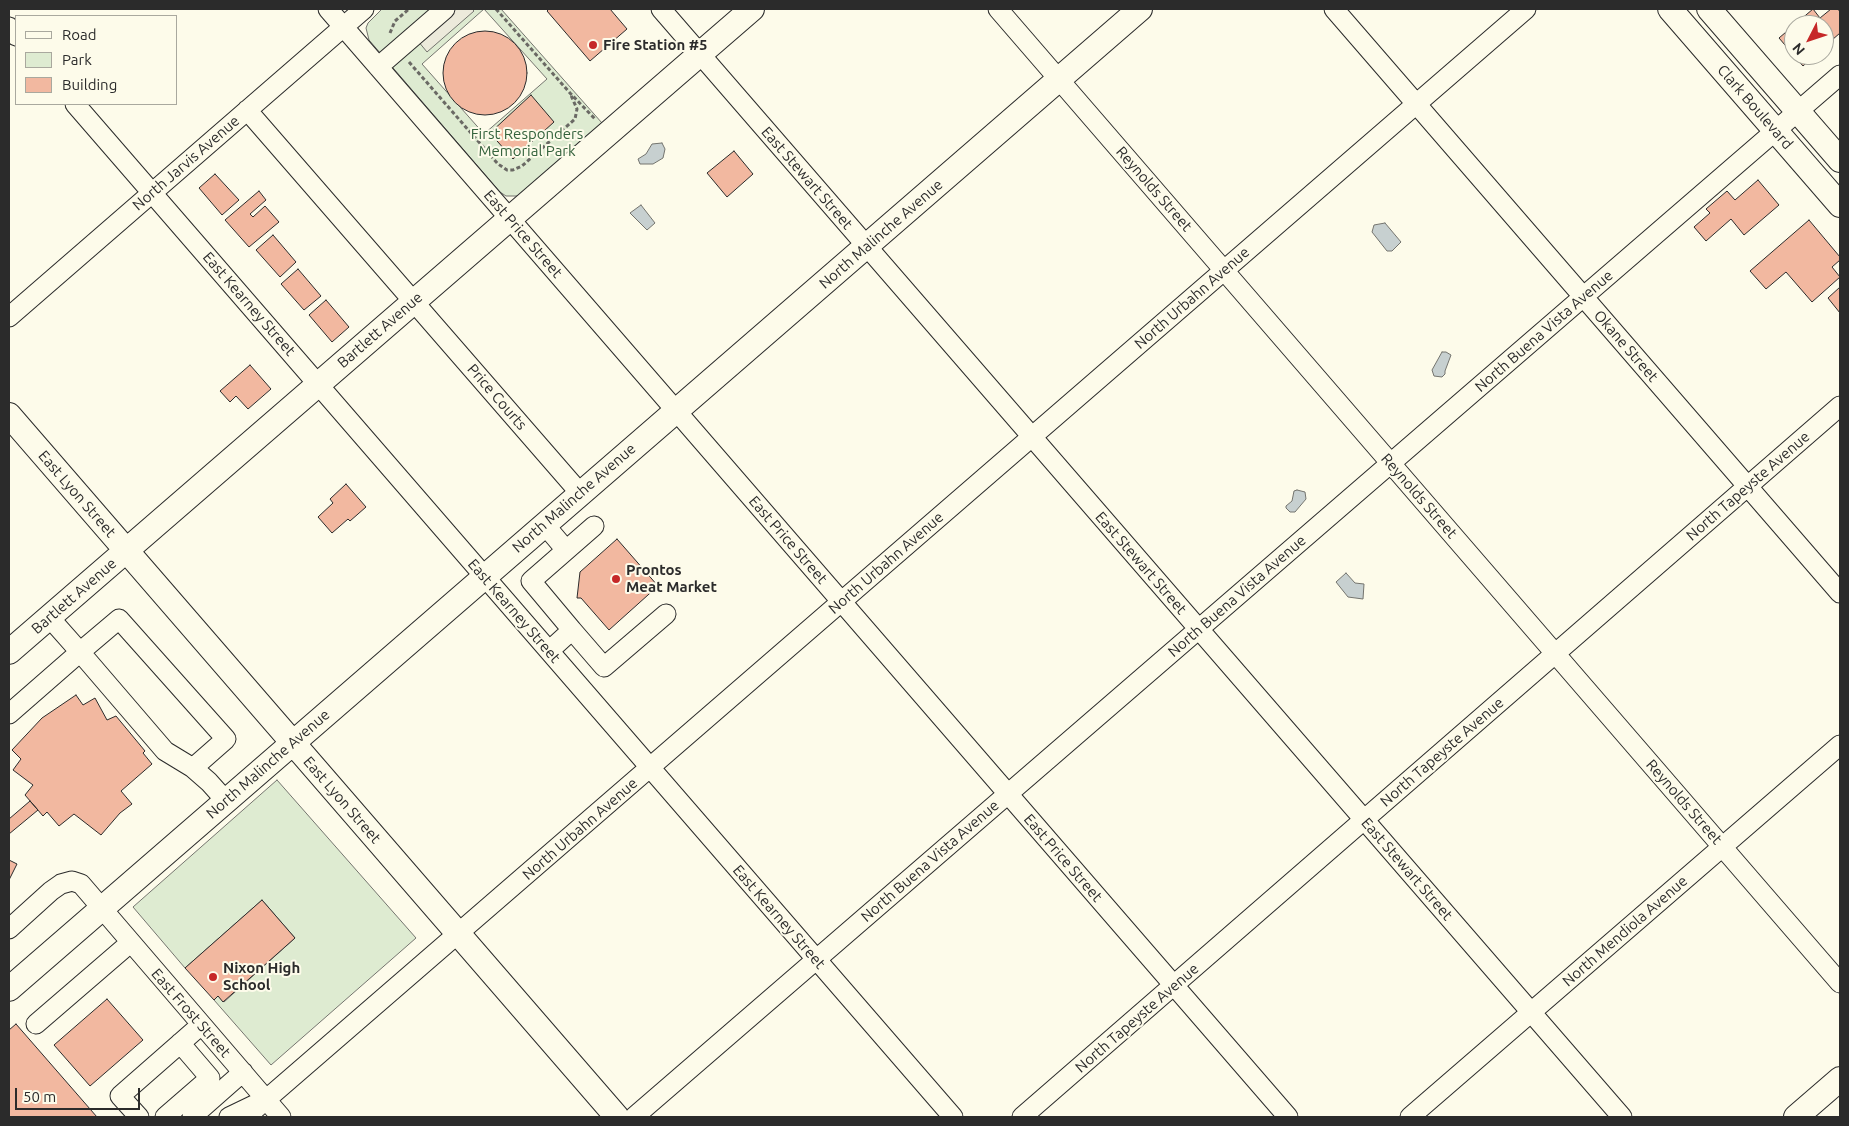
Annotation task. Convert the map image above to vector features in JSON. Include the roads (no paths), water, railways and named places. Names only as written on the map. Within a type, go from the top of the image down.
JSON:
[{"type":"main road","name":"Bartlett Avenue","points":[[9,652],[752,9]]},
{"type":"main road","name":"North Malinche Avenue","points":[[9,989],[1140,9]]},
{"type":"main road","name":"Clark Boulevard","points":[[1670,9],[1840,205]]},
{"type":"main road","name":"Clark Boulevard","points":[[1709,9],[1840,160]]},
{"type":"main road","name":"East Lyon Street","points":[[9,415],[617,1117]]},
{"type":"main road","points":[[1796,1117],[1840,1079]]},
{"type":"street","name":"East Price Street","points":[[328,9],[1288,1117]]},
{"type":"street","name":"North Jarvis Avenue","points":[[9,317],[364,9]]},
{"type":"street","points":[[378,67],[445,9]]},
{"type":"street","name":"East Stewart Street","points":[[661,9],[1622,1117]]},
{"type":"street","name":"Reynolds Street","points":[[998,9],[1840,983]]},
{"type":"street","name":"Okane Street","points":[[1334,9],[1840,593]]},
{"type":"street","name":"North Urbahn Avenue","points":[[246,1117],[1526,9]]},
{"type":"street","name":"North Buena Vista Avenue","points":[[634,1117],[1840,75]]},
{"type":"street","name":"East Kearney Street","points":[[76,105],[953,1117]]},
{"type":"street","name":"Price Courts","points":[[247,110],[580,493]]},
{"type":"street","name":"North Tapeyste Avenue","points":[[1022,1117],[1840,406]]},
{"type":"street","points":[[544,524],[566,550]]},
{"type":"street","points":[[594,526],[531,581],[604,667]]},
{"type":"street","points":[[581,688],[666,614]]},
{"type":"street","points":[[50,617],[165,751],[193,768],[226,800]]},
{"type":"street","points":[[9,714],[119,619],[226,739],[193,768]]},
{"type":"street","points":[[549,651],[572,630]]},
{"type":"street","name":"North Mendiola Avenue","points":[[1410,1117],[1840,745]]},
{"type":"street","name":"East Frost Street","points":[[9,929],[61,884],[72,881],[81,884],[281,1117]]},
{"type":"street","points":[[36,1024],[130,943]]},
{"type":"street","points":[[138,1117],[120,1096],[201,1025]]},
{"type":"street","points":[[165,1117],[210,1078],[180,1043]]},
{"type":"street","points":[[192,1117],[242,1072]]},
{"type":"street","points":[[229,1117],[266,1100]]},
{"type":"place","name":"Fire Station #5","points":[[593,45]]},
{"type":"place","name":"Prontos Meat Market","points":[[616,579]]},
{"type":"place","name":"Nixon High School","points":[[213,977]]},
{"type":"park label","name":"First Responders Memorial Park","points":[[527,142]]}]
